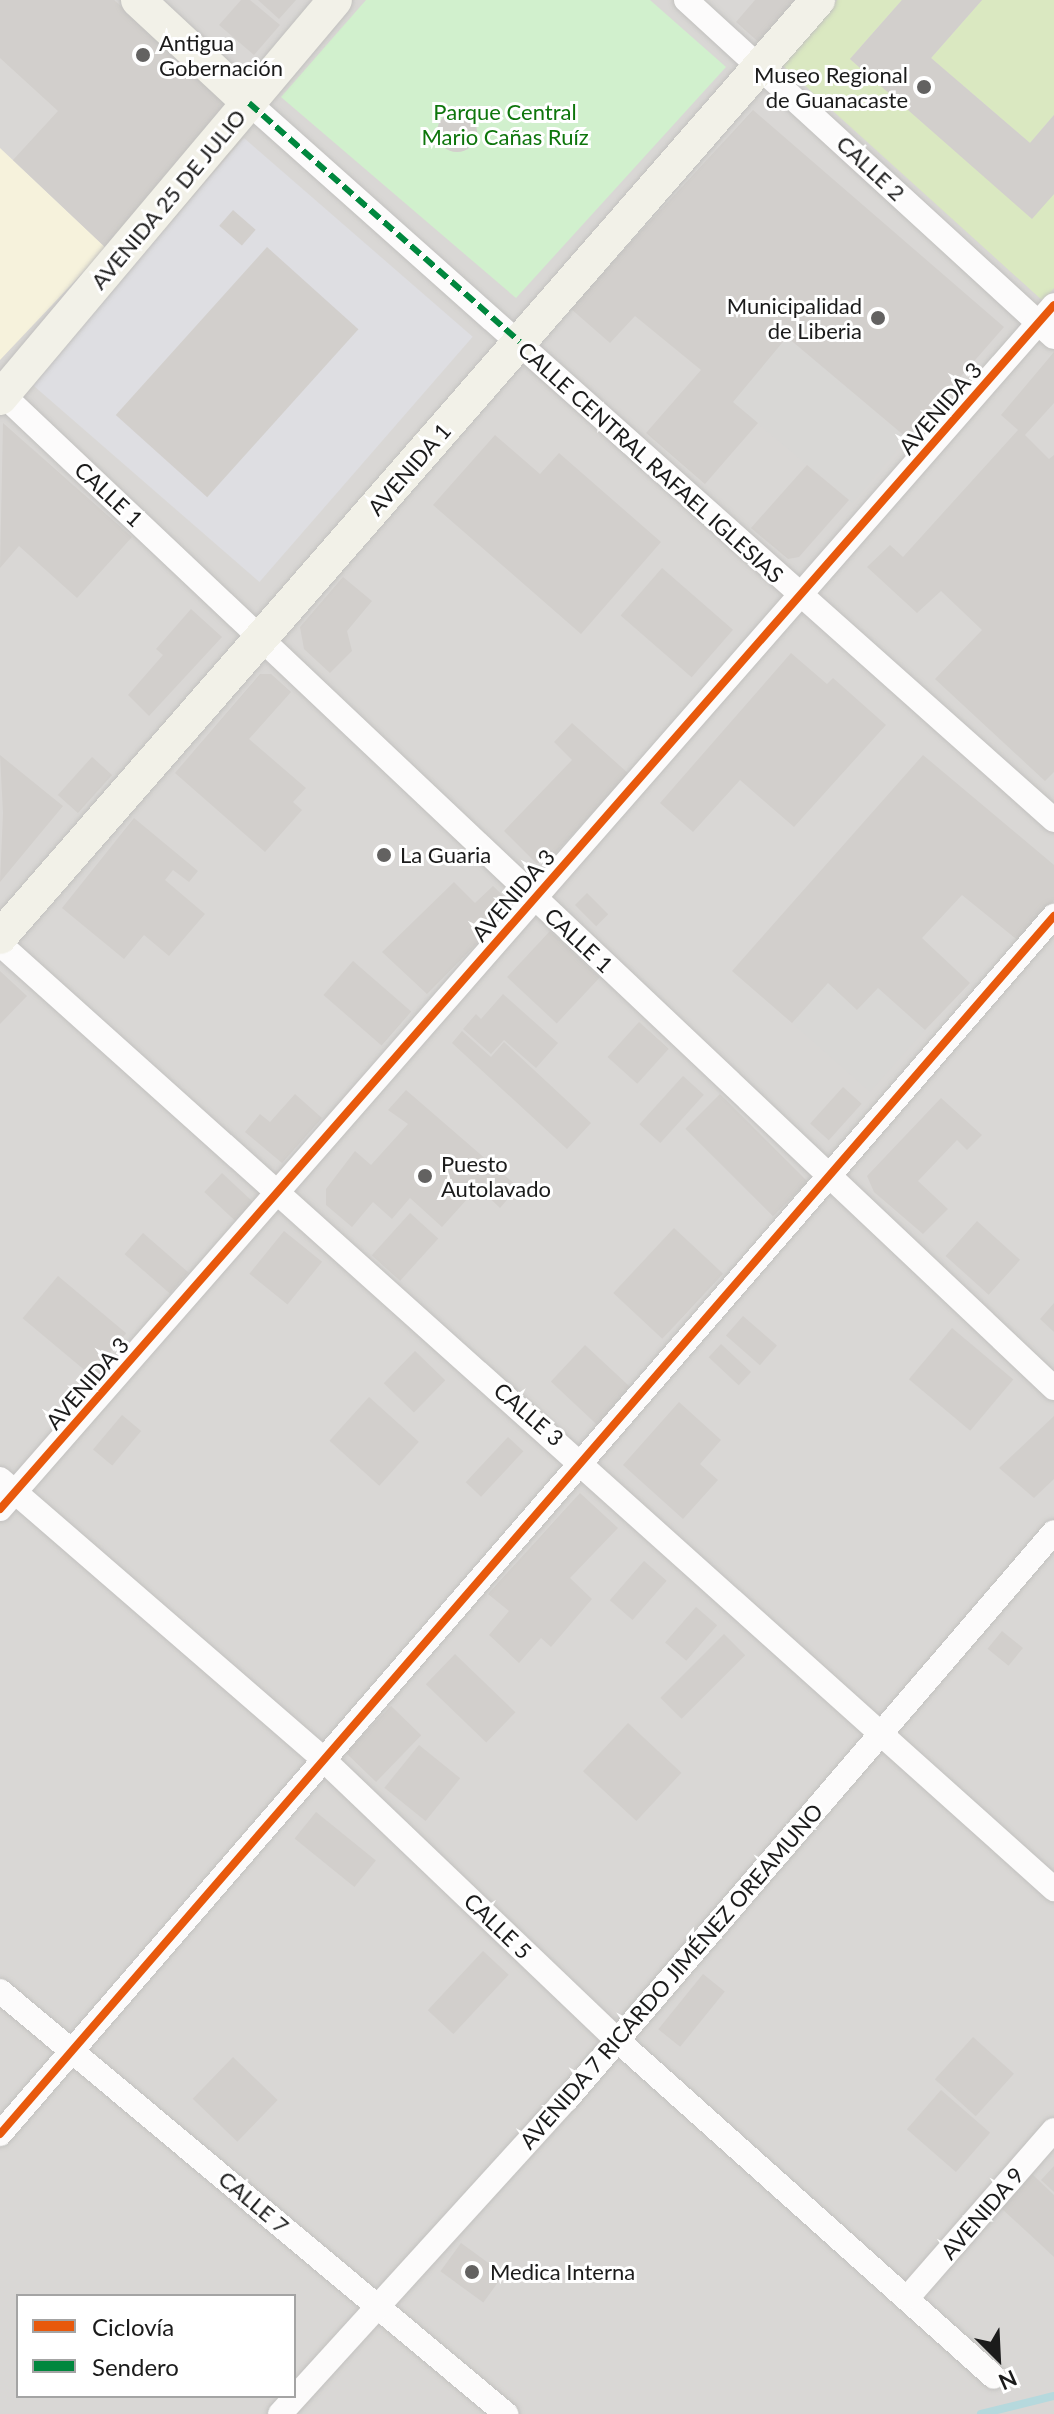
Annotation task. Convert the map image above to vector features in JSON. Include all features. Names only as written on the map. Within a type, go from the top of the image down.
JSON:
[{"type":"street","points":[[138,0],[249,103]]},
{"type":"street","name":"AVENIDA 25 DE JULIO","points":[[1,394],[335,0]]},
{"type":"street","name":"CALLE 2","points":[[686,0],[1049,321]]},
{"type":"street","name":"AVENIDA 1","points":[[0,937],[818,0]]},
{"type":"street","name":"CALLE CENTRAL RAFAEL IGLESIAS","points":[[249,103],[1054,820]]},
{"type":"street","name":"AVENIDA 3","points":[[5,1493],[277,1192],[799,596],[1049,321]]},
{"type":"street","name":"CALLE 1","points":[[1,394],[1054,1388]]},
{"type":"street","points":[[0,2134],[1054,916]]},
{"type":"street","name":"CALLE 3","points":[[0,944],[582,1461],[879,1735],[1054,1889]]},
{"type":"street","name":"CALLE 5","points":[[5,1493],[324,1760],[615,2038],[909,2296],[994,2377]]},
{"type":"street","name":"AVENIDA 7 RICARDO JIMÉNEZ OREAMUNO","points":[[296,2397],[615,2038],[1054,1532]]},
{"type":"street","name":"CALLE 7","points":[[0,1991],[506,2414]]},
{"type":"street","name":"AVENIDA 9","points":[[909,2296],[1054,2130]]},
{"type":"street","name":"AVENIDA 7 RICARDO JIMÉNEZ OREAMUNO","points":[[280,2414],[295,2398]]},
{"type":"shaded area","points":[[0,0],[1054,0],[1054,2414],[0,2414]]},
{"type":"shaded area","points":[[244,138],[473,337],[259,582],[31,383]]},
{"type":"shaded area","points":[[0,148],[106,248],[0,360]]},
{"type":"shaded area","points":[[787,337],[907,438],[853,503],[732,402]]},
{"type":"shaded area","points":[[828,983],[857,1010],[878,988],[925,1030],[870,1092],[792,1023]]},
{"type":"green space","name":"Parque Central Mario Cañas Ruíz","points":[[366,0],[650,0],[726,67],[516,298],[281,97]]},
{"type":"green space","points":[[837,0],[902,0],[850,59],[1032,218],[1054,194],[1054,288],[1043,301],[781,64]]},
{"type":"green space","points":[[982,0],[1054,0],[1054,115],[1030,143],[931,58]]},
{"type":"building","points":[[0,0],[114,0],[232,103],[106,248],[13,160],[58,111],[0,58]]},
{"type":"building","points":[[241,0],[250,0],[280,25],[254,55],[219,25]]},
{"type":"building","points":[[258,0],[296,0],[279,19]]},
{"type":"building","points":[[755,0],[807,0],[765,48],[736,22]]},
{"type":"building","name":"Museo Regional de Guanacaste","points":[[902,0],[982,0],[931,58],[1030,143],[1054,115],[1054,194],[1032,219],[850,59]]},
{"type":"building","points":[[753,110],[1004,327],[907,438],[787,337],[733,402],[758,423],[705,484],[646,433],[701,370],[635,316],[610,343],[570,308]]},
{"type":"building","points":[[457,112],[471,118],[477,132],[471,146],[457,152],[443,146],[437,132],[443,118]]},
{"type":"building","points":[[233,210],[256,230],[242,246],[219,226]]},
{"type":"building","points":[[267,247],[358,329],[207,497],[116,415]]},
{"type":"building","points":[[1054,352],[1054,403],[1025,435],[1049,459],[1054,455],[1054,772],[1045,781],[935,679],[982,630],[941,591],[917,613],[867,567],[890,545],[903,557],[1018,430],[1001,415]]},
{"type":"building","points":[[3,423],[132,537],[77,598],[19,546],[0,568]]},
{"type":"building","points":[[495,435],[540,474],[559,453],[661,542],[581,634],[433,505]]},
{"type":"building","points":[[807,465],[849,500],[799,557],[788,559],[751,528]]},
{"type":"building","points":[[662,568],[733,630],[692,677],[621,616]]},
{"type":"building","points":[[343,577],[372,601],[347,631],[352,651],[330,673],[304,649],[300,627]]},
{"type":"building","points":[[191,609],[222,637],[149,716],[128,695],[163,655],[156,649]]},
{"type":"building","points":[[791,653],[827,684],[833,678],[886,725],[794,827],[740,780],[693,832],[660,803]]},
{"type":"building","points":[[260,674],[271,674],[291,692],[249,739],[306,788],[293,802],[302,810],[265,852],[175,773]]},
{"type":"building","points":[[572,723],[629,774],[547,862],[536,863],[504,831],[572,760],[554,742]]},
{"type":"building","points":[[0,755],[63,806],[0,882],[3,813]]},
{"type":"building","points":[[923,755],[1054,865],[1054,900],[1020,942],[962,895],[922,938],[970,983],[925,1030],[878,988],[857,1010],[828,983],[792,1023],[732,971]]},
{"type":"building","points":[[92,757],[112,775],[78,813],[58,795]]},
{"type":"building","points":[[134,818],[198,871],[189,882],[173,870],[165,880],[205,914],[169,956],[144,935],[124,959],[62,908]]},
{"type":"building","points":[[454,882],[475,903],[493,886],[514,906],[427,994],[382,952]]},
{"type":"building","points":[[587,893],[608,914],[596,926],[575,905]]},
{"type":"building","points":[[550,931],[600,977],[557,1023],[507,977]]},
{"type":"building","points":[[353,961],[411,1012],[382,1045],[323,995]]},
{"type":"building","points":[[0,971],[27,996],[0,1024]]},
{"type":"building","points":[[503,994],[558,1043],[536,1068],[504,1040],[491,1054],[463,1029],[476,1014],[481,1019]]},
{"type":"building","points":[[639,1022],[669,1049],[637,1084],[608,1057]]},
{"type":"building","points":[[462,1031],[491,1057],[504,1042],[591,1123],[567,1149],[452,1043]]},
{"type":"building","points":[[683,1076],[704,1095],[660,1143],[640,1124]]},
{"type":"building","points":[[843,1087],[862,1104],[829,1140],[810,1123]]},
{"type":"building","points":[[406,1090],[518,1187],[500,1208],[478,1187],[442,1227],[410,1198],[392,1219],[373,1202],[352,1227],[326,1205],[326,1189],[355,1151],[371,1165],[408,1124],[388,1110]]},
{"type":"building","points":[[295,1094],[322,1118],[282,1163],[245,1132],[260,1114],[270,1122]]},
{"type":"building","points":[[720,1094],[808,1182],[773,1216],[685,1129]]},
{"type":"building","points":[[941,1098],[982,1135],[967,1150],[957,1140],[918,1181],[948,1209],[923,1234],[874,1192],[867,1176]]},
{"type":"building","points":[[222,1173],[259,1208],[242,1227],[204,1192]]},
{"type":"building","points":[[410,1213],[438,1238],[400,1281],[372,1255]]},
{"type":"building","points":[[977,1221],[1020,1260],[989,1295],[946,1256]]},
{"type":"building","points":[[674,1228],[723,1274],[662,1339],[613,1293]]},
{"type":"building","points":[[284,1231],[322,1262],[287,1305],[249,1274]]},
{"type":"building","points":[[143,1233],[188,1272],[170,1293],[125,1254]]},
{"type":"building","points":[[58,1276],[126,1333],[91,1375],[23,1318]]},
{"type":"building","points":[[1054,1303],[1054,1332],[1040,1319]]},
{"type":"building","points":[[743,1316],[777,1346],[760,1365],[726,1336]]},
{"type":"building","points":[[952,1328],[1013,1379],[970,1431],[909,1379]]},
{"type":"building","points":[[721,1344],[751,1372],[739,1385],[709,1357]]},
{"type":"building","points":[[585,1345],[633,1389],[598,1426],[551,1382]]},
{"type":"building","points":[[415,1351],[445,1380],[414,1413],[384,1383]]},
{"type":"building","points":[[369,1397],[419,1442],[379,1486],[330,1441]]},
{"type":"building","points":[[679,1402],[721,1440],[700,1464],[718,1480],[683,1519],[623,1465]]},
{"type":"building","points":[[122,1415],[141,1431],[112,1466],[93,1449]]},
{"type":"building","points":[[1054,1416],[1054,1479],[1034,1498],[999,1468]]},
{"type":"building","points":[[508,1437],[523,1451],[481,1497],[466,1482]]},
{"type":"building","points":[[580,1493],[618,1528],[570,1578],[592,1599],[551,1647],[541,1638],[519,1663],[489,1635],[509,1611],[488,1594]]},
{"type":"building","points":[[644,1561],[667,1581],[633,1620],[610,1600]]},
{"type":"building","points":[[696,1607],[717,1625],[686,1661],[665,1642]]},
{"type":"building","points":[[1002,1631],[1023,1648],[1009,1666],[988,1649]]},
{"type":"building","points":[[724,1634],[745,1655],[682,1719],[660,1698]]},
{"type":"building","points":[[455,1654],[515,1712],[486,1743],[426,1684]]},
{"type":"building","points":[[391,1706],[421,1735],[376,1782],[346,1753]]},
{"type":"building","points":[[628,1723],[681,1773],[636,1821],[583,1771]]},
{"type":"building","points":[[419,1745],[460,1778],[426,1821],[384,1788]]},
{"type":"building","points":[[316,1812],[376,1860],[354,1887],[295,1838]]},
{"type":"building","points":[[483,1951],[509,1975],[453,2034],[428,2010]]},
{"type":"building","points":[[703,1974],[725,1992],[680,2047],[658,2029]]},
{"type":"building","points":[[973,2037],[1014,2074],[976,2116],[935,2079]]},
{"type":"building","points":[[233,2057],[278,2100],[237,2142],[193,2099]]},
{"type":"building","points":[[941,2090],[990,2133],[956,2172],[907,2129]]},
{"type":"building","points":[[1054,2166],[1054,2192],[1041,2180]]},
{"type":"building","points":[[1032,2174],[1054,2195],[1054,2257],[1000,2207]]},
{"type":"building","name":"Medica Interna","points":[[461,2243],[504,2274],[483,2302],[440,2271]]},
{"type":"waterway","points":[[981,2414],[1054,2396]]},
{"type":"marked path","points":[[249,103],[520,342]]},
{"type":"cycle path","points":[[0,1509],[1054,305]]},
{"type":"cycle path","points":[[0,2134],[1054,916]]},
{"type":"place","name":"Antigua Gobernación","points":[[143,55]]},
{"type":"place","name":"Museo Regional de Guanacaste","points":[[924,87]]},
{"type":"place","name":"Municipalidad de Liberia","points":[[878,318]]},
{"type":"place","name":"La Guaria","points":[[384,855]]},
{"type":"place","name":"Puesto Autolavado","points":[[425,1176]]},
{"type":"place","name":"Medica Interna","points":[[472,2272]]}]
